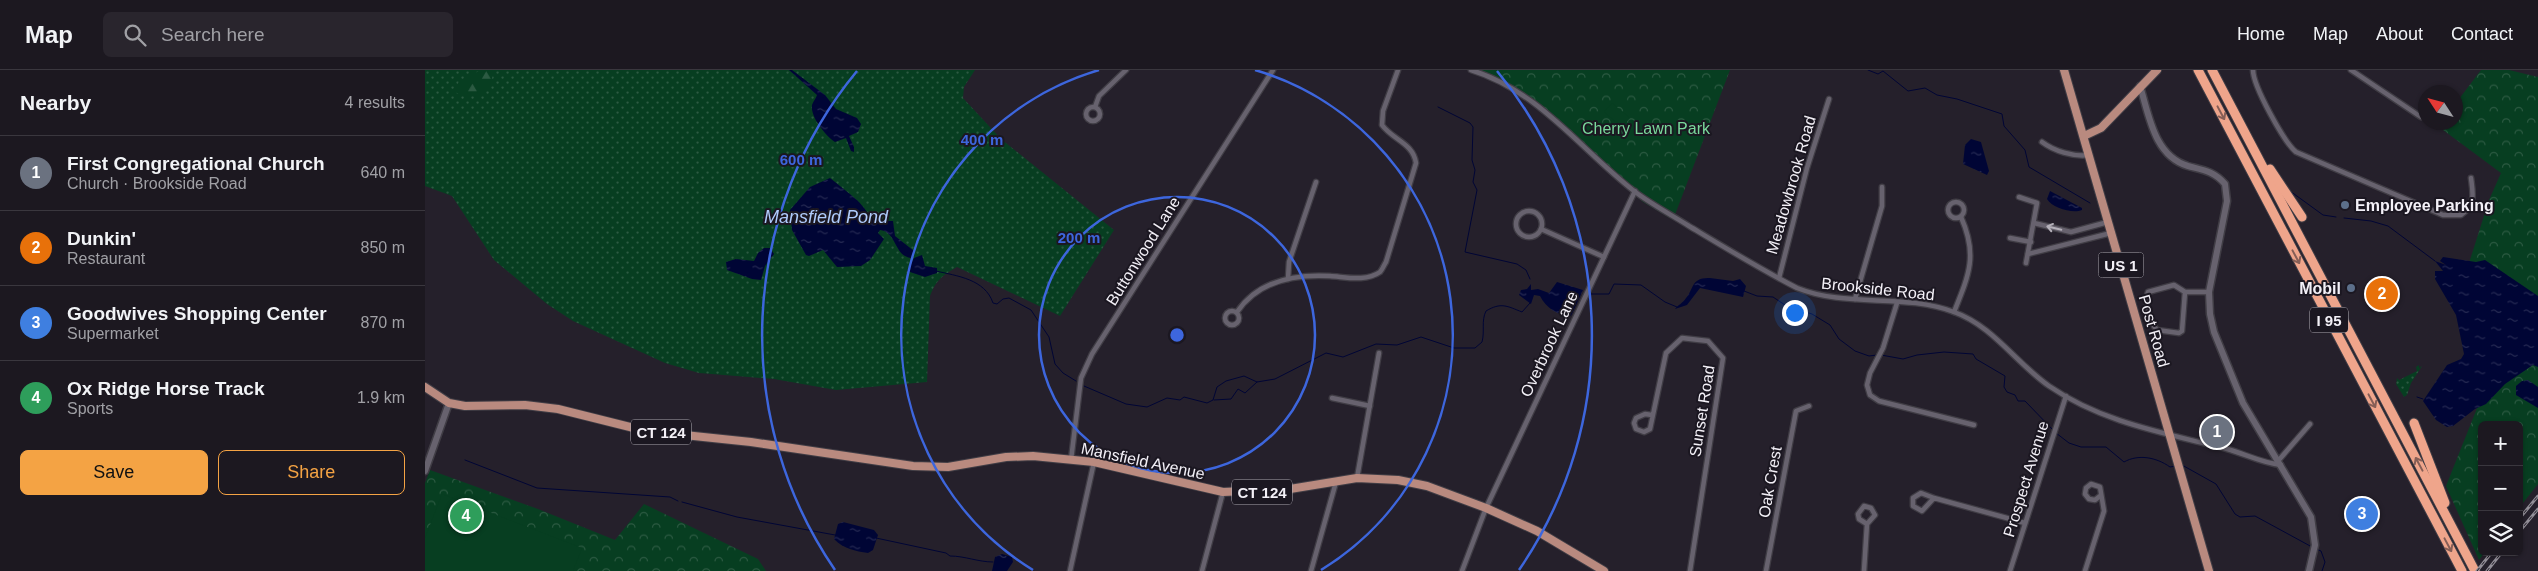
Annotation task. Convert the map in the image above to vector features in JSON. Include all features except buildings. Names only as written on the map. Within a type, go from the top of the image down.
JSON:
[{"type":"highway","name":"I 95","points":[[2198,70],[2461,570]]},
{"type":"highway","name":"I 95","points":[[2211,70],[2475,571]]},
{"type":"highway","points":[[2222,91],[2301,217]]},
{"type":"highway","points":[[2414,423],[2467,556]]},
{"type":"main road","name":"Post Road","points":[[2064,70],[2209,571]]},
{"type":"main road","points":[[2084,136],[2101,128],[2157,70]]},
{"type":"main road","name":"Mansfield Avenue","points":[[425,386],[449,403],[465,406],[525,406],[558,409],[646,430],[751,442],[913,466],[948,467],[1006,457],[1033,456],[1094,462],[1223,492],[1289,489],[1357,478],[1398,480],[1427,486],[1486,508],[1537,531],[1604,571]]},
{"type":"street","points":[[1095,107],[1099,96],[1127,70]]},
{"type":"street","name":"Buttonwood Lane","points":[[1071,460],[1080,384],[1092,354],[1273,70]]},
{"type":"street","points":[[1237,312],[1253,294],[1268,285],[1288,279],[1313,276],[1363,278],[1380,271],[1387,262],[1416,163],[1415,155],[1410,147],[1388,134],[1382,125],[1383,110],[1398,70]]},
{"type":"street","name":"Brookside Road","points":[[1471,70],[1497,79],[1528,97],[1548,112],[1588,152],[1635,191],[1779,278],[1817,296],[1927,305],[1954,312],[1978,323],[2037,376],[2066,396],[2098,413],[2129,425],[2169,436],[2280,463]]},
{"type":"street","points":[[2253,70],[2260,91],[2286,141],[2296,152],[2433,212],[2448,216],[2461,215],[2471,205],[2474,199],[2471,178]]},
{"type":"street","points":[[2351,70],[2418,115]]},
{"type":"street","points":[[2140,86],[2156,137],[2166,153],[2182,164],[2211,171],[2225,184],[2227,201],[2209,292],[2210,314],[2214,332],[2243,403],[2311,517],[2315,545],[2309,571]]},
{"type":"street","name":"Meadowbrook Road","points":[[1779,278],[1807,168],[1829,99]]},
{"type":"street","points":[[2042,142],[2063,152],[2081,156],[2089,155]]},
{"type":"street","points":[[1288,279],[1289,262],[1316,182]]},
{"type":"street","points":[[1855,299],[1882,206],[1882,187]]},
{"type":"street","name":"Overbrook Lane","points":[[1461,571],[1486,508],[1635,191]]},
{"type":"street","points":[[2019,197],[2037,203],[2026,262]]},
{"type":"street","points":[[1534,211],[1542,221],[1541,229],[1532,237],[1524,236],[1517,231],[1517,219],[1522,212],[1534,211]]},
{"type":"street","points":[[1954,312],[1971,270],[1970,242],[1961,217]]},
{"type":"street","points":[[2034,223],[2071,232],[2108,222]]},
{"type":"street","points":[[1541,229],[1604,257]]},
{"type":"street","points":[[2077,230],[2081,241]]},
{"type":"street","points":[[2028,254],[2111,233]]},
{"type":"street","points":[[2010,238],[2031,242]]},
{"type":"street","points":[[2185,292],[2182,332],[2157,330],[2153,324],[2146,300],[2148,292],[2174,285],[2185,292],[2209,292]]},
{"type":"street","points":[[1897,303],[1883,348],[1870,373],[1867,385],[1870,394],[1879,401],[1974,425]]},
{"type":"street","name":"Sunset Road","points":[[1652,415],[1645,414],[1636,418],[1634,424],[1636,428],[1648,431],[1652,415],[1666,353],[1683,338],[1708,341],[1723,358],[1690,571]]},
{"type":"street","points":[[1357,478],[1379,353]]},
{"type":"street","name":"Prospect Avenue","points":[[2010,571],[2066,396]]},
{"type":"street","points":[[1332,398],[1370,406]]},
{"type":"street","points":[[425,471],[449,403]]},
{"type":"street","name":"Oak Crest","points":[[1767,571],[1795,411],[1809,406]]},
{"type":"street","points":[[2280,463],[2310,424]]},
{"type":"street","points":[[1070,571],[1094,462]]},
{"type":"street","points":[[1311,571],[1336,482]]},
{"type":"street","points":[[1201,571],[1223,492]]},
{"type":"street","points":[[1934,498],[1923,511],[1913,506],[1913,498],[1921,493],[2025,523]]},
{"type":"street","points":[[2085,571],[2105,511],[2100,496]]},
{"type":"street","points":[[1864,571],[1867,524]]},
{"type":"green space","points":[[425,70],[975,70],[964,87],[963,98],[1001,139],[1114,230],[1060,316],[957,267],[944,275],[937,282],[930,296],[927,382],[836,390],[774,379],[699,373],[665,363],[573,321],[547,304],[494,260],[452,196],[425,186]]},
{"type":"green space","points":[[481,70],[494,70],[491,82],[484,91],[470,96],[464,96],[455,92],[459,81]]},
{"type":"green space","name":"Cherry Lawn Park","points":[[1472,70],[1730,70],[1673,220],[1643,202],[1519,92]]},
{"type":"green space","points":[[2481,70],[2509,70],[2538,77],[2538,484],[2523,503],[2523,421],[2478,421],[2478,556],[2482,556],[2479,560],[2446,486],[2503,343],[2463,282],[2489,200],[2501,173],[2443,130],[2463,130],[2463,94]]},
{"type":"green space","points":[[1612,103],[1630,118],[1622,127],[1604,112]]},
{"type":"green space","points":[[2419,365],[2419,368],[2422,366],[2411,383],[2407,395],[2404,397],[2396,384],[2397,378],[2399,380],[2417,371],[2416,367]]},
{"type":"green space","points":[[430,470],[538,509],[615,540],[644,504],[758,559],[766,571],[425,571],[425,483]]},
{"type":"green space","points":[[442,494],[582,548],[573,571],[425,571],[425,538]]},
{"type":"water","points":[[789,70],[792,70],[825,95],[836,109],[857,118],[861,124],[858,132],[849,136],[854,152],[851,151],[846,138],[835,142],[823,131],[812,110],[812,105],[817,95]]},
{"type":"water","points":[[1971,139],[1981,142],[1989,171],[1987,175],[1963,164],[1965,145]]},
{"type":"water","name":"Mansfield Pond","points":[[830,178],[858,201],[871,217],[879,220],[893,221],[895,236],[914,251],[911,258],[901,253],[890,235],[880,230],[878,233],[884,239],[870,260],[861,266],[837,267],[823,250],[809,256],[806,255],[792,230],[790,210],[810,187]]},
{"type":"water","points":[[2050,191],[2082,208],[2082,210],[2068,211],[2053,205],[2047,199]]},
{"type":"water","points":[[764,248],[770,248],[774,254],[765,266],[761,280],[752,279],[727,270],[726,262],[736,259],[754,261],[758,253]]},
{"type":"water","points":[[922,255],[925,266],[937,268],[937,273],[925,277],[907,271],[914,258]]},
{"type":"water","points":[[2443,257],[2476,262],[2485,260],[2538,296],[2538,367],[2533,365],[2505,384],[2486,404],[2475,409],[2453,426],[2447,427],[2436,420],[2423,401],[2447,365],[2461,359],[2464,354],[2456,315],[2435,279],[2435,271],[2443,271],[2435,261],[2446,265],[2440,261]]},
{"type":"water","points":[[1710,278],[1733,281],[1740,279],[1746,286],[1743,297],[1700,288],[1687,305],[1675,309],[1689,295],[1694,284],[1699,279]]},
{"type":"water","points":[[1557,282],[1583,290],[1571,316],[1553,310],[1545,304],[1540,296],[1534,295],[1531,304],[1519,295],[1521,290],[1527,289],[1531,284],[1531,290],[1538,289],[1549,293]]},
{"type":"water","points":[[2528,380],[2538,387],[2538,408],[2516,395],[2516,386],[2522,381]]},
{"type":"water","points":[[843,522],[874,530],[878,535],[873,550],[868,553],[854,550],[834,539],[838,524]]},
{"type":"water","points":[[1002,554],[1012,557],[1013,562],[1007,571],[992,571],[995,557]]},
{"type":"waterway","points":[[1868,70],[1878,74],[1883,71],[1908,91],[1925,88],[1937,95],[1957,99],[2002,114],[2004,126],[2025,150],[2029,167],[2090,203]]},
{"type":"waterway","points":[[1438,107],[1470,123],[1473,127],[1472,160],[1475,170],[1473,182],[1477,190],[1465,252],[1517,264],[1526,270],[1530,279]]},
{"type":"waterway","points":[[2290,191],[2323,215],[2336,217]]},
{"type":"waterway","points":[[2344,218],[2371,221],[2388,226],[2435,261]]},
{"type":"waterway","points":[[936,271],[961,277],[977,284],[984,289],[993,303],[997,304],[1003,299],[1009,298],[1031,310],[1049,337],[1055,364],[1063,373],[1076,381]]},
{"type":"waterway","points":[[1590,294],[1609,294],[1614,284],[1641,285],[1665,302],[1677,307]]},
{"type":"waterway","points":[[1744,291],[1757,296],[1773,297],[1788,307],[1812,314],[1830,325],[1839,339],[1855,351],[1869,356],[1877,355]]},
{"type":"waterway","points":[[1084,386],[1126,404],[1147,407],[1167,398],[1180,400],[1184,397],[1207,403],[1213,400],[1217,387],[1226,381],[1244,376],[1257,382],[1275,379],[1326,353],[1343,357],[1376,344],[1397,345],[1421,337],[1454,348],[1475,348],[1482,342],[1486,311],[1504,306],[1522,312],[1530,303]]},
{"type":"waterway","points":[[1881,355],[1903,359],[1917,355],[1944,352],[1973,354],[1976,359],[2005,376],[2004,387],[2007,392],[2015,395],[2018,401],[2025,401],[2053,430]]},
{"type":"waterway","points":[[1214,400],[1231,399],[1238,389],[1245,393],[1257,382]]},
{"type":"waterway","points":[[2417,397],[2423,399]]},
{"type":"waterway","points":[[2056,433],[2069,443],[2081,447],[2106,447],[2124,462],[2141,457],[2159,461],[2170,467],[2176,466]]},
{"type":"waterway","points":[[465,460],[537,488],[670,497],[678,501]]},
{"type":"waterway","points":[[2182,465],[2216,484],[2235,514],[2240,517],[2255,516],[2312,547]]},
{"type":"waterway","points":[[682,502],[737,517],[835,535]]},
{"type":"waterway","points":[[876,538],[946,553],[950,556],[993,562]]},
{"type":"waterway","points":[[2316,549],[2321,551],[2325,562],[2322,571]]},
{"type":"railway","points":[[2523,514],[2538,496]]},
{"type":"railway","points":[[2523,527],[2538,509]]},
{"type":"railway","points":[[2477,571],[2489,556]]},
{"type":"railway","points":[[2487,571],[2499,556]]},
{"type":"place","name":"Employee Parking","points":[[2345,205]]},
{"type":"place","name":"Mobil","points":[[2351,288]]},
{"type":"place","name":"Dunkin'","points":[[2382,294]]},
{"type":"place","name":"First Congregational Church","points":[[2217,432]]},
{"type":"place","name":"Goodwives Shopping Center","points":[[2362,514]]},
{"type":"place","name":"Ox Ridge Horse Track","points":[[466,516]]}]
